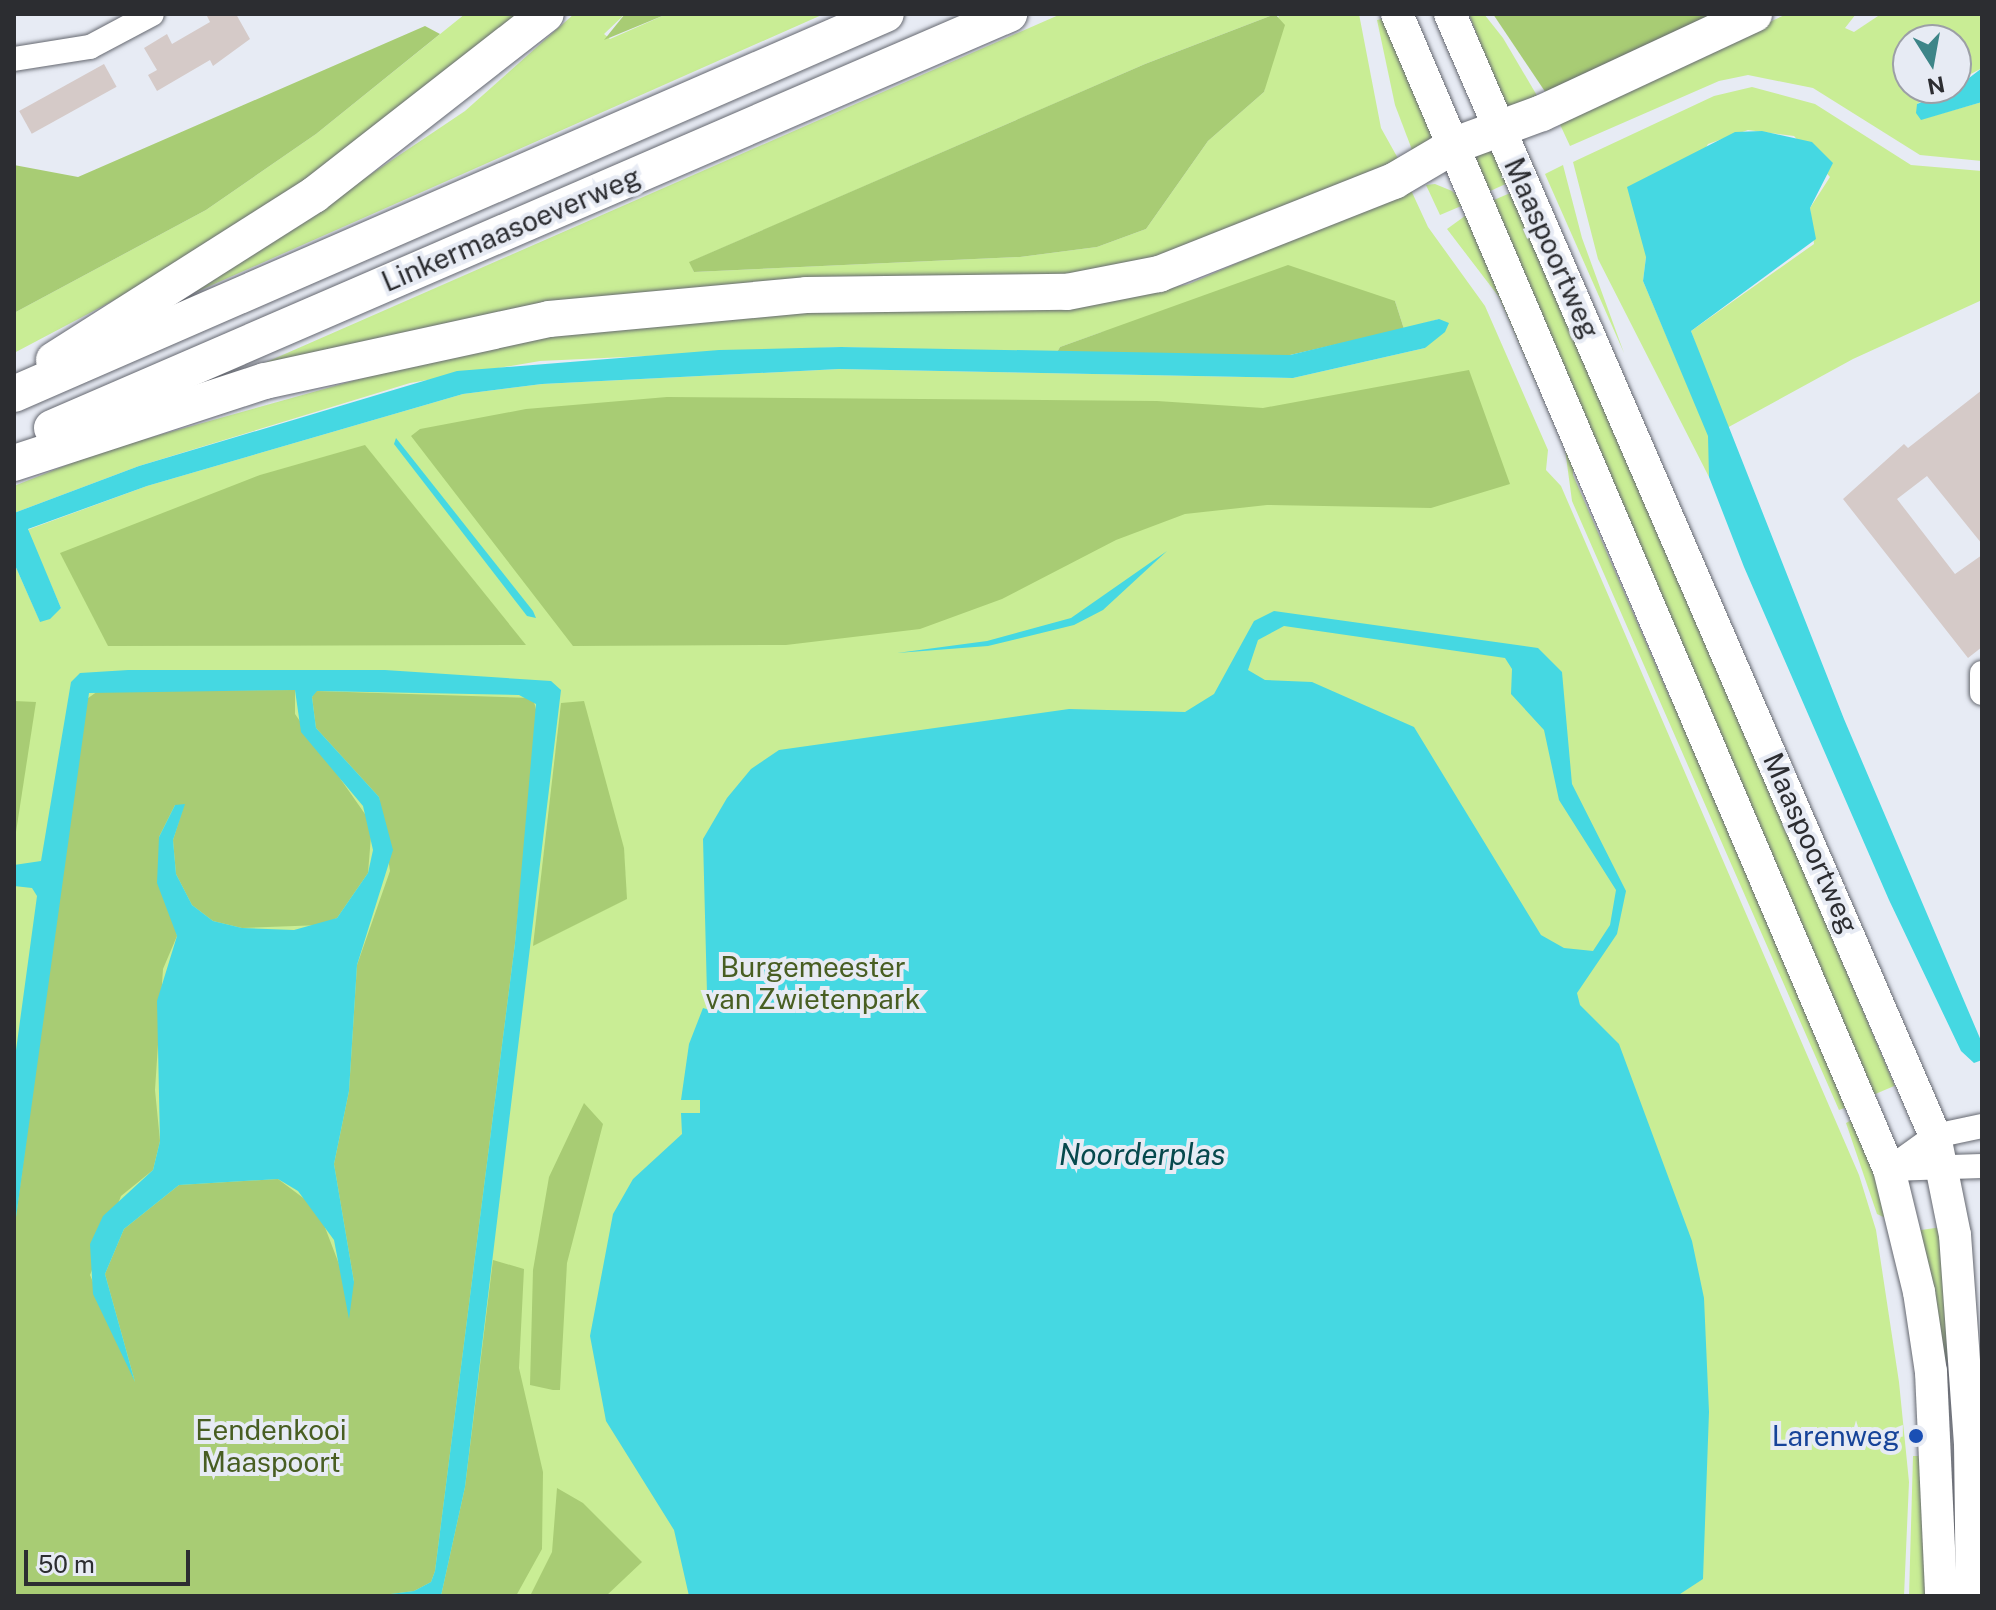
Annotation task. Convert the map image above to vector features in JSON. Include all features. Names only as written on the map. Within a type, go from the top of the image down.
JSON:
[{"type":"highway","points":[[14,387],[314,195],[546,14]]},
{"type":"highway","name":"Linkermaasoeverweg","points":[[14,394],[886,14]]},
{"type":"highway","name":"Linkermaasoeverweg","points":[[14,444],[1009,14]]},
{"type":"highway","points":[[14,463],[265,381],[549,319],[734,299],[1043,293],[1133,280],[1310,217],[1401,178],[1455,145],[1499,126],[1542,113],[1754,14]]},
{"type":"main road","name":"Maaspoortweg","points":[[1397,14],[1889,1169],[1928,1348],[1941,1596]]},
{"type":"main road","name":"Maaspoortweg","points":[[1450,14],[1935,1136],[1945,1172],[1976,1447],[1972,1596]]},
{"type":"street","points":[[14,59],[90,47],[152,14]]},
{"type":"street","points":[[1982,673],[1982,693]]},
{"type":"street","points":[[1889,1169],[1935,1136],[1982,1126]]},
{"type":"street","points":[[1889,1169],[1945,1172],[1982,1166]]},
{"type":"green space","points":[[465,14],[532,14],[395,121],[158,277],[14,353],[14,313],[206,210],[316,134]]},
{"type":"green space","points":[[574,14],[625,14],[604,34],[610,39],[667,14],[824,14],[194,293],[465,111]]},
{"type":"green space","points":[[625,14],[667,14],[604,40]]},
{"type":"green space","points":[[1061,14],[1275,14],[1145,64],[690,262],[694,272],[1020,257],[1097,247],[1146,229],[1208,141],[1264,92],[1279,14],[1359,14],[1381,128],[1400,162],[1218,240],[1078,277],[803,288],[207,388]]},
{"type":"green space","points":[[1275,14],[1285,25],[1264,92],[1208,141],[1146,229],[1097,247],[1020,257],[694,272],[689,262],[1145,64]]},
{"type":"green space","points":[[1469,14],[1484,14],[1503,38],[1539,99],[1505,108]]},
{"type":"green space","points":[[1493,14],[1729,14],[1548,96]]},
{"type":"green space","points":[[1787,14],[1856,14],[1845,28],[1854,32],[1881,14],[1982,14],[1982,68],[1972,73],[1972,24],[1892,24],[1892,104],[1917,104],[1922,119],[1982,102],[1982,161],[1920,155],[1813,88],[1748,75],[1719,81],[1570,146],[1557,118]]},
{"type":"green space","points":[[1387,18],[1439,139],[1414,155],[1395,105],[1377,20]]},
{"type":"green space","points":[[425,26],[440,34],[316,134],[206,210],[14,313],[14,165],[78,177]]},
{"type":"green space","points":[[1752,87],[1815,104],[1911,165],[1982,171],[1982,300],[1853,359],[1725,429],[1691,331],[1814,244],[1810,208],[1830,177],[1794,136],[1748,130],[1708,144],[1646,257],[1643,281],[1709,436],[1709,477],[1598,259],[1573,162],[1714,96]]},
{"type":"green space","points":[[1490,140],[1510,182],[1488,192],[1472,148]]},
{"type":"green space","points":[[1563,165],[1582,238],[1624,353],[1545,174]]},
{"type":"green space","points":[[1435,184],[1452,191],[1466,204],[1440,215],[1426,185]]},
{"type":"green space","name":"Burgemeester van Zwietenpark","points":[[1410,188],[1428,227],[1485,306],[1548,450],[1546,470],[1561,486],[1859,1175],[1876,1230],[1899,1382],[1909,1482],[1904,1596],[14,1596],[14,563],[40,621],[61,608],[27,530],[147,486],[463,394],[542,384],[839,369],[1293,378],[1425,348],[1439,319],[1404,329],[1395,301],[1102,332],[1060,347],[1056,354],[841,347],[540,361],[410,383],[139,466],[14,513],[14,486],[102,451],[478,346],[691,315],[1116,299],[1189,284]]},
{"type":"green space","points":[[1515,191],[1895,1086],[1872,1095],[1492,201]]},
{"type":"green space","points":[[1469,213],[1547,389],[1538,386],[1499,297],[1447,229]]},
{"type":"green space","points":[[1288,265],[1395,301],[1404,329],[1290,355],[1056,354],[1060,347]]},
{"type":"green space","points":[[1469,370],[1510,484],[1431,508],[1267,505],[1185,514],[1116,540],[1002,599],[920,629],[786,645],[573,646],[411,436],[420,429],[526,409],[667,397],[1157,401],[1263,408]]},
{"type":"green space","points":[[365,445],[526,645],[108,646],[60,553],[260,475]]},
{"type":"green space","points":[[1573,445],[1573,475],[1670,698],[1691,716],[1858,1103],[1839,1110],[1572,501],[1565,449]]},
{"type":"green space","name":"Eendenkooi Maaspoort","points":[[295,690],[295,714],[372,824],[368,873],[337,918],[322,925],[242,928],[213,921],[192,905],[176,874],[173,840],[184,805],[175,805],[159,837],[177,936],[163,969],[155,1090],[160,1141],[153,1170],[121,1196],[90,1275],[135,1382],[105,1274],[124,1229],[179,1185],[278,1179],[318,1209],[342,1272],[354,1282],[334,1164],[349,1091],[357,965],[390,871],[379,797],[316,728],[312,697],[316,691],[533,698],[538,717],[515,943],[435,1571],[431,1582],[414,1591],[375,1596],[14,1596],[14,1232],[84,701],[98,691]]},
{"type":"green space","points":[[14,701],[36,702],[14,845]]},
{"type":"green space","points":[[584,701],[624,848],[627,899],[533,946],[561,703]]},
{"type":"green space","points":[[584,1103],[603,1124],[567,1263],[560,1390],[553,1390],[530,1385],[533,1270],[549,1177]]},
{"type":"green space","points":[[1859,1116],[1888,1219],[1877,1214],[1846,1123]]},
{"type":"green space","points":[[1942,1227],[1955,1362],[1938,1361],[1914,1231]]},
{"type":"green space","points":[[493,1260],[524,1269],[519,1368],[543,1472],[542,1549],[516,1596],[441,1596],[465,1487]]},
{"type":"green space","points":[[1913,1456],[1923,1456],[1934,1596],[1909,1596]]},
{"type":"green space","points":[[557,1488],[583,1503],[642,1562],[606,1596],[530,1596],[552,1552]]},
{"type":"water","points":[[1982,68],[1982,102],[1921,120],[1916,113],[1917,104],[1972,104],[1972,76]]},
{"type":"water","points":[[1762,131],[1812,142],[1833,163],[1810,208],[1816,239],[1691,331],[1844,719],[1982,1043],[1982,1060],[1974,1063],[1961,1051],[1889,900],[1744,567],[1709,477],[1708,436],[1643,281],[1646,257],[1627,187],[1735,132]]},
{"type":"water","points":[[1439,319],[1449,323],[1445,332],[1425,348],[1293,378],[839,369],[542,384],[463,394],[147,486],[28,529],[61,608],[50,619],[40,622],[14,563],[14,513],[139,466],[457,371],[719,350],[841,347],[1290,355]]},
{"type":"water","points":[[396,438],[536,618],[527,616],[394,444]]},
{"type":"water","points":[[1167,551],[1103,610],[1074,625],[988,646],[897,653],[987,641],[1071,618]]},
{"type":"water","name":"Noorderplas","points":[[1274,611],[1538,648],[1562,672],[1572,784],[1626,891],[1617,934],[1577,993],[1580,1005],[1619,1044],[1692,1241],[1704,1298],[1709,1412],[1703,1579],[1677,1596],[689,1596],[674,1530],[606,1421],[590,1336],[613,1214],[633,1179],[682,1134],[681,1113],[700,1113],[700,1100],[681,1100],[689,1044],[703,1008],[716,1012],[721,999],[707,994],[703,839],[727,798],[751,769],[779,750],[1069,709],[1185,712],[1214,694],[1254,621]],"holes":[[[1284,626],[1505,658],[1512,669],[1511,694],[1544,730],[1559,800],[1616,890],[1610,925],[1593,951],[1564,948],[1541,935],[1414,727],[1312,682],[1265,680],[1248,670],[1258,640]]]},
{"type":"water","points":[[128,670],[385,670],[551,681],[561,690],[465,1487],[441,1596],[375,1596],[414,1591],[431,1582],[435,1571],[515,943],[536,704],[519,695],[317,691],[312,697],[316,728],[379,797],[393,850],[357,965],[349,1091],[334,1164],[354,1282],[349,1319],[334,1240],[298,1191],[278,1179],[179,1185],[124,1229],[105,1274],[135,1382],[93,1294],[90,1244],[103,1216],[153,1170],[160,1141],[157,1001],[177,936],[157,883],[159,837],[175,805],[185,804],[173,840],[176,874],[192,905],[213,921],[242,928],[294,930],[337,918],[368,873],[373,850],[363,806],[301,732],[295,690],[89,693],[14,1232],[14,1065],[37,896],[32,888],[14,886],[14,865],[41,861],[71,682],[80,673]]},
{"type":"building","points":[[206,14],[236,14],[250,39],[213,66],[210,60],[157,91],[148,75],[157,70],[144,48],[167,34],[172,44],[210,22]]},
{"type":"building","points":[[104,64],[117,87],[32,134],[19,111]]},
{"type":"building","points":[[1982,390],[1982,544],[1927,476],[1897,499],[1955,574],[1982,555],[1982,647],[1968,658],[1843,499],[1904,444],[1908,448]]},
{"type":"place","name":"Larenweg","points":[[1916,1436]]}]
